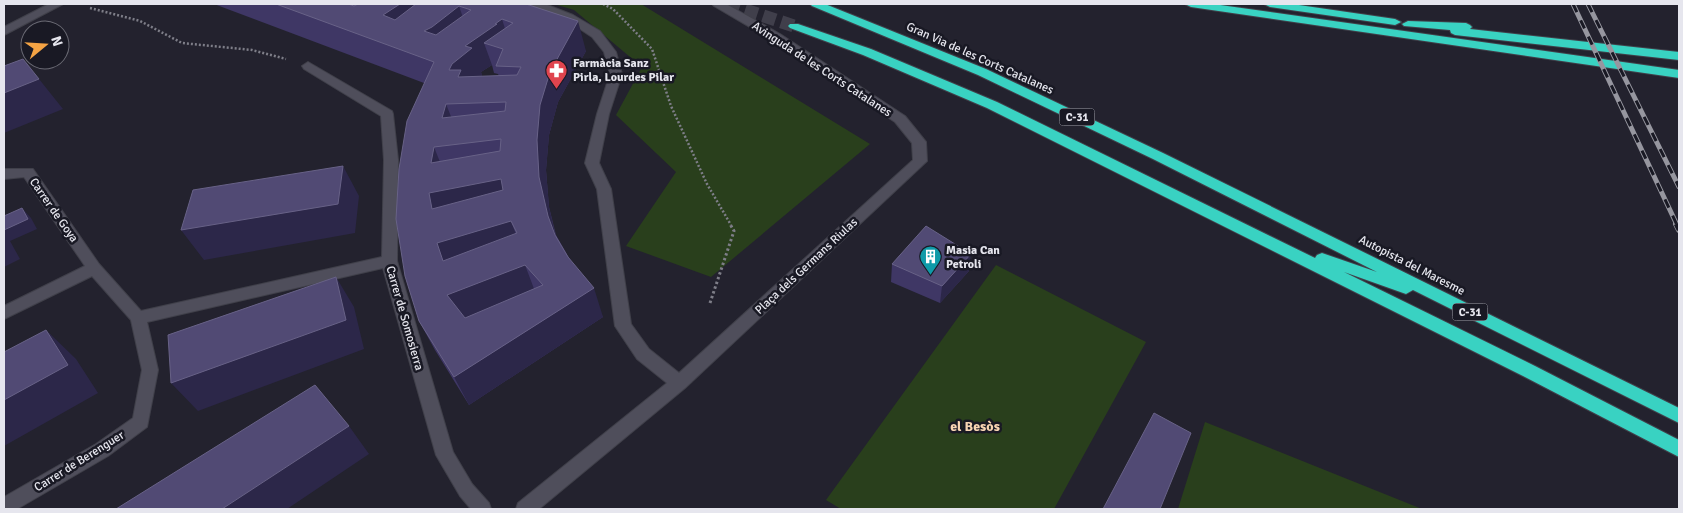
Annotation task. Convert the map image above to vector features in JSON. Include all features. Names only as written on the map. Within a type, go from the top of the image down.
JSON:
[{"type":"highway","name":"Gran Via de les Corts Catalanes","points":[[816,4],[982,72],[1238,196]]},
{"type":"highway","points":[[1191,4],[1679,74]]},
{"type":"highway","points":[[1270,4],[1516,39],[1679,56]]},
{"type":"highway","points":[[1291,19],[1348,16]]},
{"type":"highway","points":[[1408,24],[1449,25],[1679,50]]},
{"type":"highway","points":[[794,26],[867,52],[992,105],[1529,371],[1679,449]]},
{"type":"highway","name":"Autopista del Maresme","points":[[1238,196],[1679,416]]},
{"type":"highway","points":[[1261,238],[1464,309]]},
{"type":"street","points":[[4,32],[57,4]]},
{"type":"street","points":[[525,509],[679,384],[643,354],[623,326],[604,189],[592,163],[603,114],[616,74],[610,52],[596,34],[569,16],[535,4]]},
{"type":"street","name":"Avinguda de les Corts Catalanes","points":[[718,4],[776,37],[900,119],[919,142]]},
{"type":"street","name":"Carrer de Somosierra","points":[[308,66],[387,114],[391,160],[388,261],[445,455],[466,490],[482,509]]},
{"type":"street","name":"Plaça dels Germans Riulas","points":[[679,384],[920,161],[919,142]]},
{"type":"street","name":"Carrer de Goya","points":[[4,174],[28,172],[94,268]]},
{"type":"street","points":[[4,312],[94,268],[138,318],[388,261]]},
{"type":"street","name":"Carrer de Berenguer","points":[[4,507],[102,450],[141,422],[150,370],[138,318]]},
{"type":"path","points":[[603,4],[613,9],[652,49],[671,106],[707,184],[734,231],[710,303]]},
{"type":"path","points":[[90,8],[140,21],[182,43],[252,50],[308,66]]},
{"type":"green space","points":[[554,4],[641,4],[870,144],[711,277],[626,246],[676,172],[616,115],[642,67],[574,10]]},
{"type":"green space","points":[[996,265],[1146,342],[1054,509],[841,509],[826,500]]},
{"type":"green space","points":[[1205,422],[1422,509],[1178,509]]},
{"type":"building","points":[[276,4],[348,4],[354,6],[358,4],[400,4],[383,15],[395,20],[416,4],[526,4],[578,21],[550,72],[540,105],[537,140],[539,177],[548,216],[555,235],[568,257],[594,288],[454,377],[419,321],[405,276],[396,219],[399,169],[407,121],[434,62]],"holes":[[[459,6],[471,10],[436,35],[424,31]],[[502,19],[513,23],[484,43],[503,49],[496,66],[521,67],[517,75],[458,77],[461,70],[449,70],[452,64],[472,48],[465,46],[497,24],[495,24]],[[506,102],[505,111],[442,118],[446,104]],[[501,139],[500,151],[431,163],[434,147]],[[501,179],[503,190],[432,209],[429,193]],[[511,221],[517,233],[443,261],[437,243]],[[525,265],[543,285],[465,318],[447,295]]]},
{"type":"building","points":[[20,60],[20,70],[32,70],[39,79],[4,93],[4,66]]},
{"type":"building","points":[[343,166],[338,204],[181,230],[193,190]]},
{"type":"building","points":[[22,208],[28,219],[4,230],[4,216]]},
{"type":"building","points":[[926,226],[971,254],[942,286],[892,264]]},
{"type":"building","points":[[336,277],[346,320],[171,383],[168,335]]},
{"type":"building","points":[[46,330],[68,365],[4,400],[4,352]]},
{"type":"building","points":[[315,385],[349,426],[222,509],[116,509]]},
{"type":"building","points":[[1154,413],[1191,433],[1160,509],[1103,509]]},
{"type":"tunnel","points":[[727,4],[794,26]]},
{"type":"railway","points":[[1573,4],[1677,225]]},
{"type":"railway","points":[[1588,4],[1679,187]]},
{"type":"railway","points":[[1676,224],[1679,230]]},
{"type":"place","name":"Farmàcia Sanz Pirla, Lourdes Pilar","points":[[557,89]]},
{"type":"place","name":"Masia Can Petroli","points":[[930,276]]},
{"type":"district","name":"el Besòs","points":[[975,426]]}]
